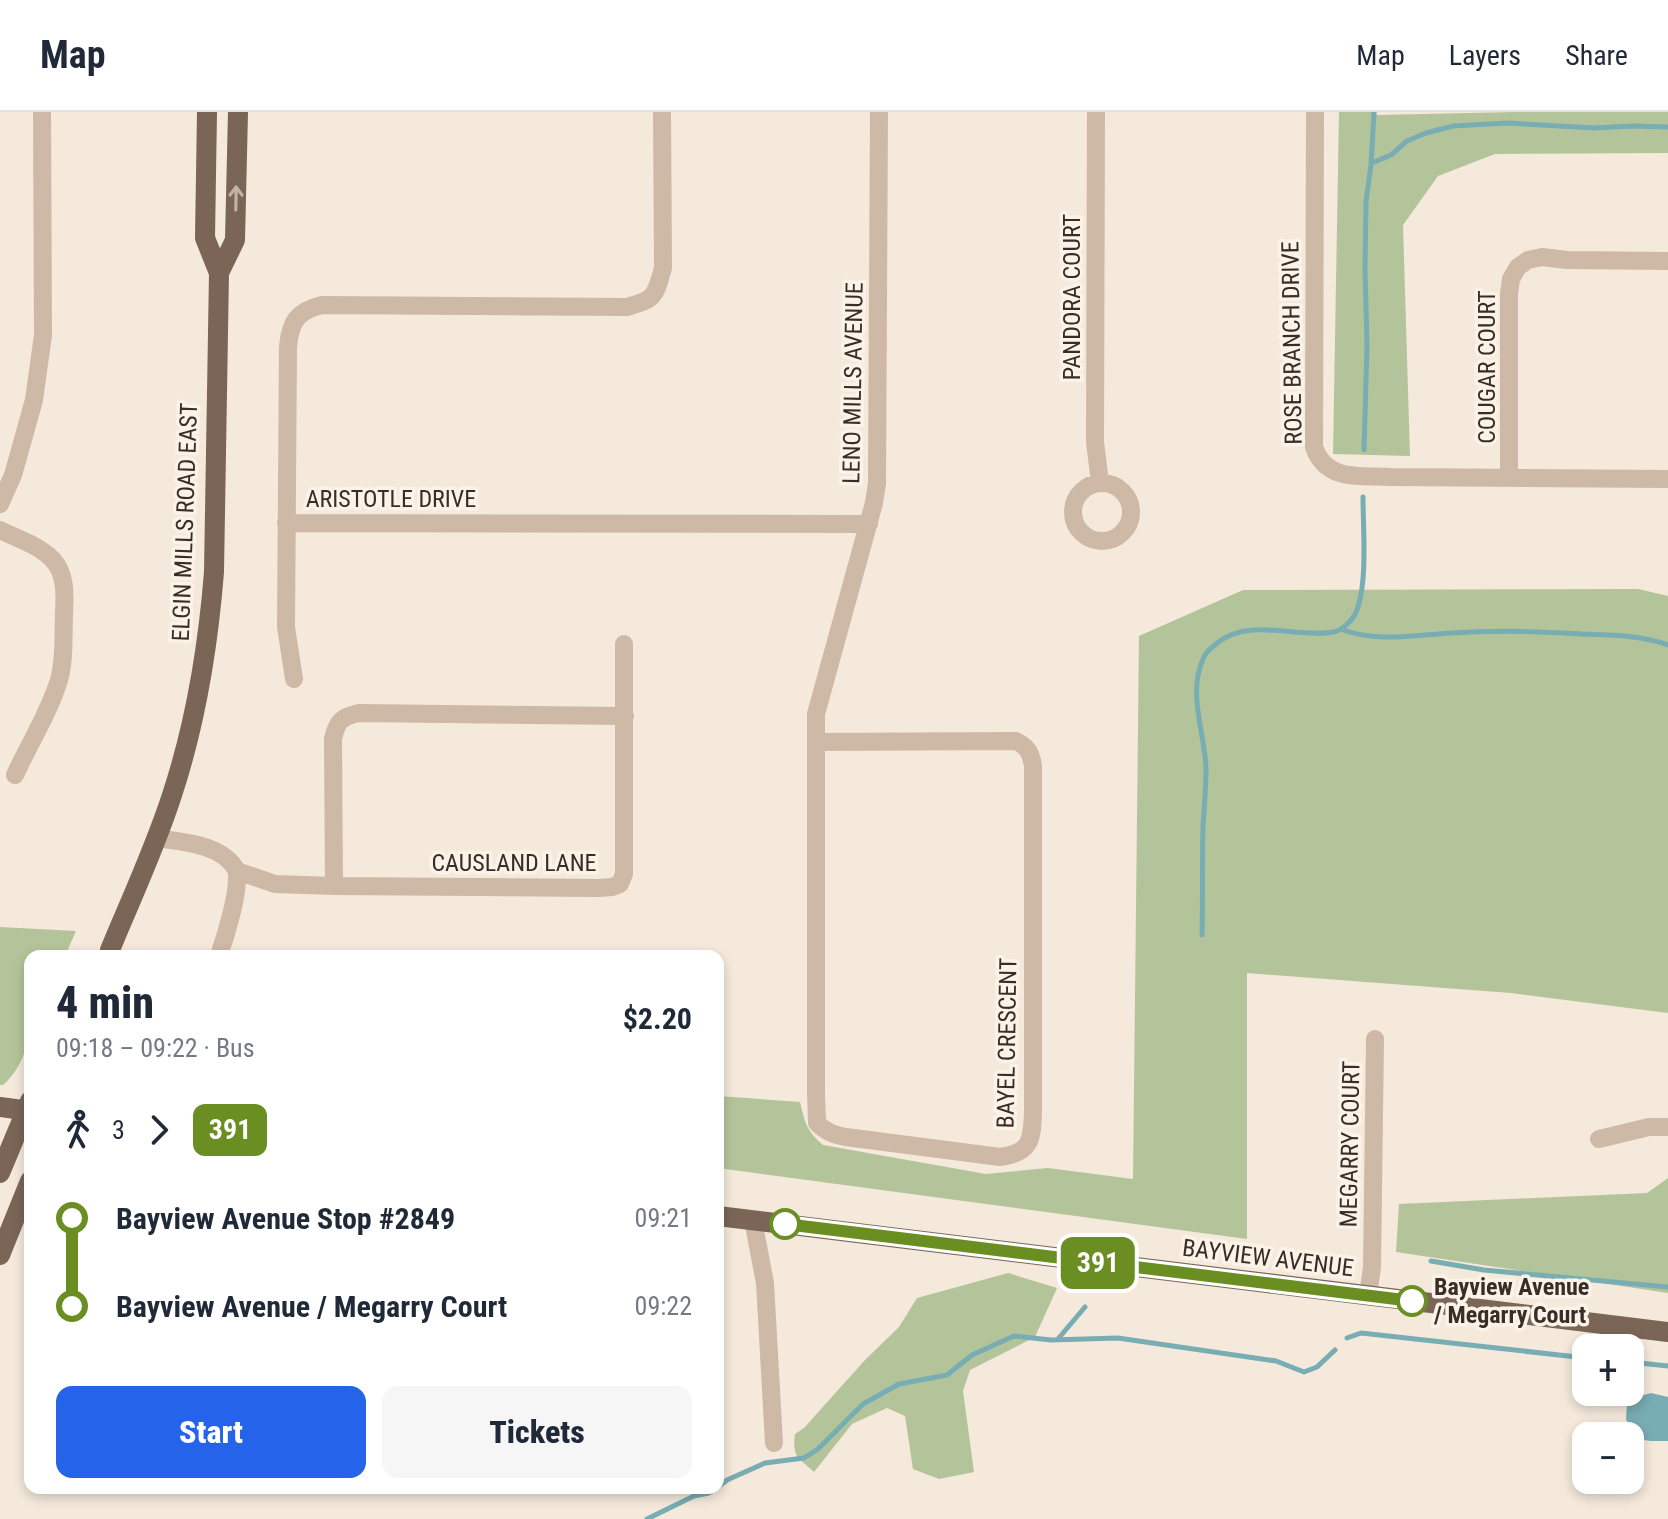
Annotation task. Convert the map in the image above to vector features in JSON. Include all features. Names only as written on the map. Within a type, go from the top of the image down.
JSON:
[{"type":"main road","name":"ELGIN MILLS ROAD EAST","points":[[110,950],[172,797],[196,709],[210,619],[214,572],[219,273],[205,238],[207,112]]},
{"type":"main road","name":"ELGIN MILLS ROAD EAST","points":[[219,273],[235,240],[238,112]]},
{"type":"main road","points":[[0,1107],[24,1108]]},
{"type":"main road","points":[[0,1173],[24,1119]]},
{"type":"main road","points":[[0,1255],[24,1196]]},
{"type":"main road","name":"BAYVIEW AVENUE","points":[[724,1217],[1668,1332]]},
{"type":"street","points":[[0,504],[13,475],[34,400],[43,335],[42,112]]},
{"type":"street","name":"ARISTOTLE DRIVE","points":[[662,112],[663,268],[657,288],[647,301],[627,307],[322,305],[310,308],[294,321],[288,347],[286,523],[869,524]]},
{"type":"street","name":"LENO MILLS AVENUE","points":[[816,742],[816,714],[876,493],[879,112]]},
{"type":"street","name":"PANDORA COURT","points":[[1096,112],[1095,442],[1100,483]]},
{"type":"street","name":"ROSE BRANCH DRIVE","points":[[1315,112],[1314,447],[1324,466],[1345,475],[1391,477],[1668,479]]},
{"type":"street","name":"COUGAR COURT","points":[[1509,478],[1509,294],[1511,279],[1518,267],[1528,260],[1542,257],[1668,261]]},
{"type":"street","points":[[286,523],[286,627],[294,679]]},
{"type":"street","points":[[0,530],[41,550],[55,562],[65,597],[60,677],[15,775]]},
{"type":"street","name":"CAUSLAND LANE","points":[[156,838],[195,843],[224,856],[237,871],[275,884],[599,888],[620,884],[624,874],[624,644]]},
{"type":"street","points":[[334,886],[333,739],[340,721],[347,715],[625,716]]},
{"type":"street","name":"BAYEL CRESCENT","points":[[1016,741],[1031,753],[1033,1112],[1032,1132],[1027,1146],[1016,1155],[1000,1157],[846,1137],[834,1135],[817,1123],[816,742],[1016,741]]},
{"type":"street","points":[[219,950],[237,883],[237,871]]},
{"type":"street","name":"MEGARRY COURT","points":[[1368,1296],[1372,1267],[1375,1039]]},
{"type":"street","points":[[1599,1139],[1649,1127],[1668,1127]]},
{"type":"street","points":[[753,1220],[765,1283],[774,1443]]},
{"type":"green space","points":[[1339,112],[1376,112],[1377,115],[1668,112],[1668,153],[1495,154],[1438,176],[1403,225],[1410,456],[1333,454]]},
{"type":"green space","points":[[1638,589],[1668,596],[1668,1013],[1511,993],[1247,973],[1247,1239],[724,1169],[724,1096],[800,1102],[807,1126],[823,1145],[986,1174],[1048,1168],[1133,1179],[1139,636],[1243,590]]},
{"type":"green space","points":[[0,927],[76,931],[68,950],[24,950],[24,1052],[14,1072],[0,1085]]},
{"type":"green space","points":[[1668,1178],[1668,1293],[1396,1252],[1399,1204],[1647,1193]]},
{"type":"green space","points":[[1008,1273],[1057,1288],[1035,1337],[970,1370],[963,1391],[974,1472],[939,1479],[913,1469],[905,1416],[887,1408],[852,1424],[814,1472],[800,1459],[794,1448],[795,1434],[899,1327],[917,1298]]},
{"type":"water","points":[[1651,1393],[1668,1397],[1668,1441],[1644,1440],[1644,1422],[1628,1422],[1627,1406],[1644,1406],[1644,1395]]},
{"type":"waterway","points":[[1364,450],[1366,201],[1374,112]]},
{"type":"waterway","points":[[1372,163],[1391,155],[1407,141],[1453,126],[1507,123],[1594,128],[1668,127]]},
{"type":"waterway","points":[[1202,935],[1206,771],[1197,685],[1204,657],[1216,644],[1243,631],[1334,632],[1350,621],[1356,612],[1362,587],[1363,497]]},
{"type":"waterway","points":[[1341,629],[1381,637],[1500,631],[1604,635],[1636,637],[1668,645]]},
{"type":"waterway","points":[[1431,1261],[1484,1270],[1668,1287]]},
{"type":"waterway","points":[[1058,1339],[1085,1307]]},
{"type":"waterway","points":[[1347,1338],[1361,1333],[1572,1356]]},
{"type":"waterway","points":[[724,1482],[765,1463],[804,1458],[818,1449],[863,1404],[899,1384],[947,1375],[972,1355],[1014,1336],[1051,1340],[1118,1338],[1276,1361],[1304,1372],[1317,1367],[1335,1350]]},
{"type":"waterway","points":[[1644,1363],[1668,1366]]},
{"type":"waterway","points":[[647,1519],[704,1494]]},
{"type":"bus line","name":"391","points":[[785,1224],[1412,1301]]},
{"type":"place","name":"Bayview Avenue / Megarry Court","points":[[1412,1301]]}]
